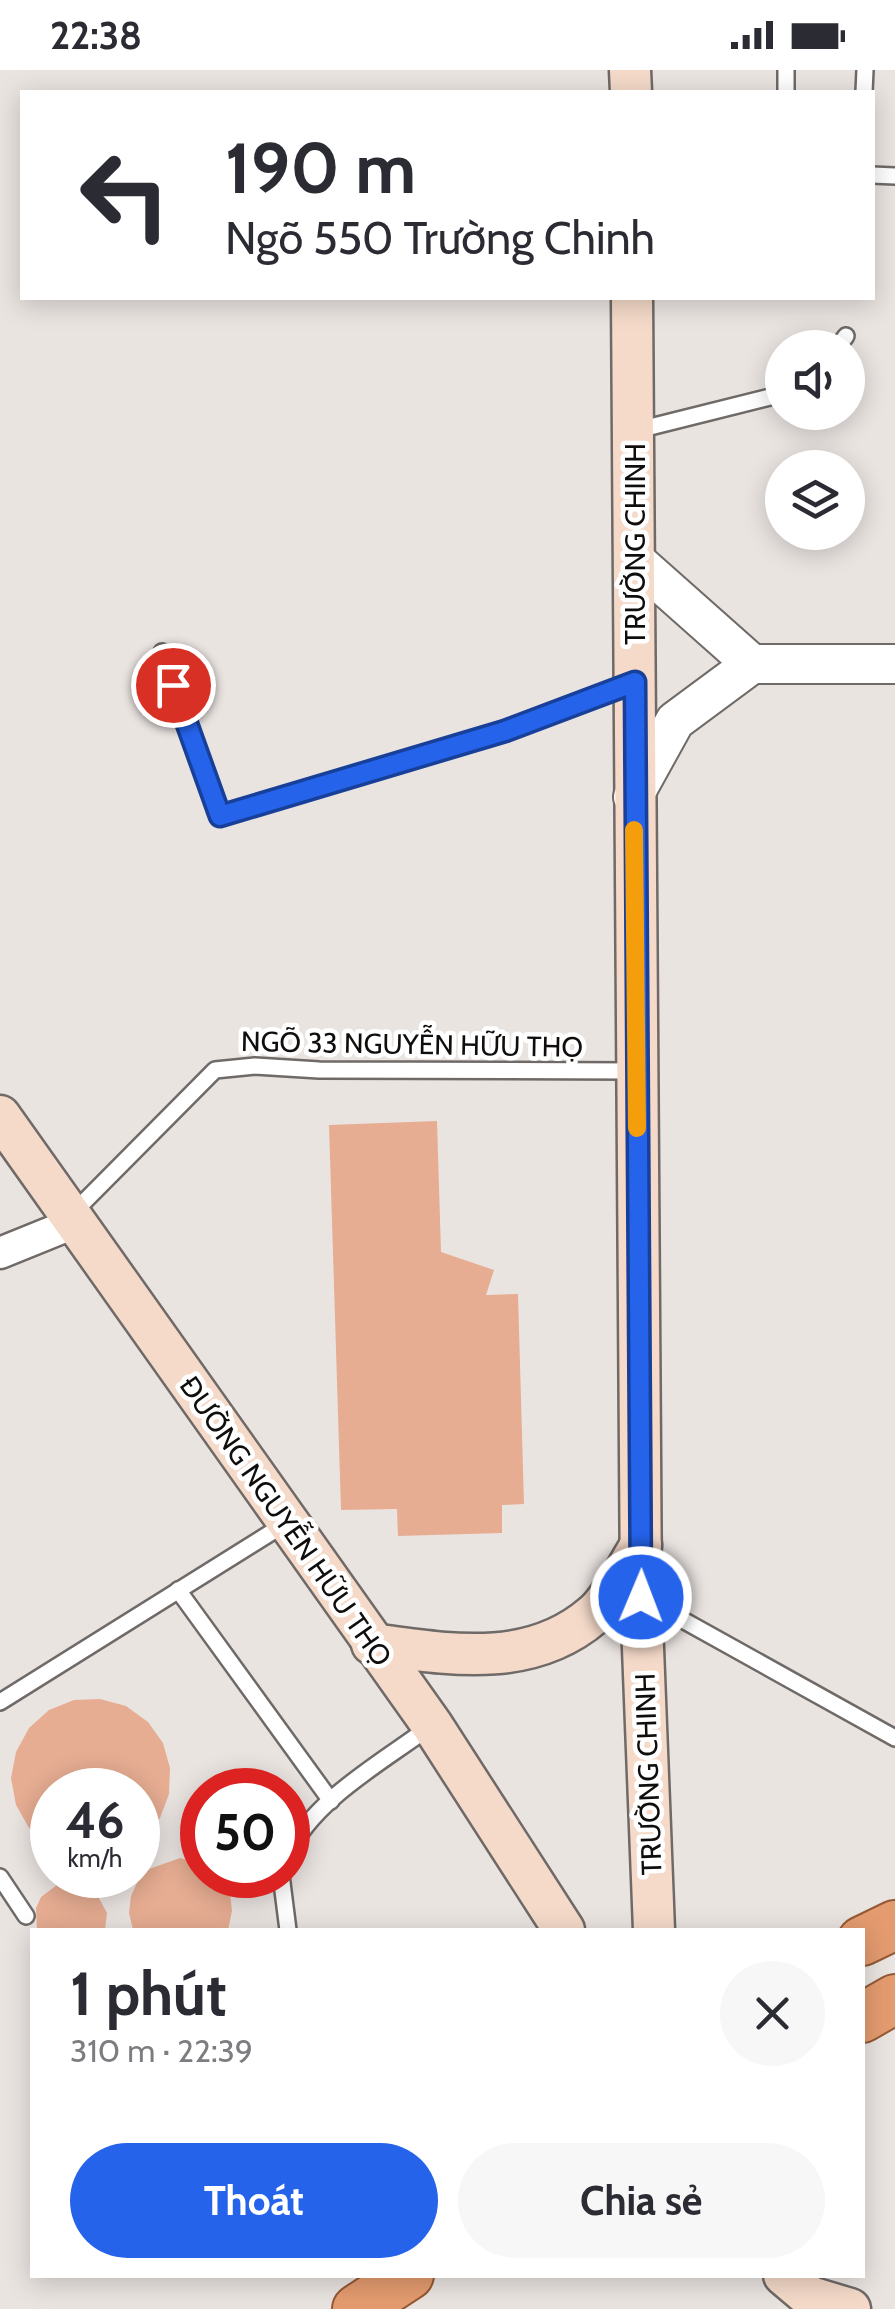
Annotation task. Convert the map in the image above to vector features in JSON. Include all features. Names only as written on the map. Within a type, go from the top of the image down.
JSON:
[{"type":"highway","points":[[865,1940],[895,1925]]},
{"type":"highway","points":[[865,2016],[895,1999]]},
{"type":"highway","points":[[357,2309],[404,2278]]},
{"type":"main road","name":"TRƯỜNG CHINH","points":[[632,300],[641,1597],[654,1928]]},
{"type":"main road","name":"ĐƯỜNG NGUYỄN HỮU THỌ","points":[[0,1116],[432,1726],[563,1928]]},
{"type":"main road","points":[[372,1644],[467,1656],[512,1654],[557,1637],[595,1614],[642,1546]]},
{"type":"main road","points":[[787,2278],[810,2298],[850,2309]]},
{"type":"street","points":[[636,561],[752,664]]},
{"type":"street","points":[[633,797],[676,721],[752,664],[895,664]]},
{"type":"street","points":[[0,1253],[72,1220]]},
{"type":"lane","points":[[634,431],[765,398]]},
{"type":"lane","points":[[162,652],[220,816],[505,731],[635,682]]},
{"type":"lane","name":"NGÕ 33 NGUYỄN HỮU THỌ","points":[[72,1220],[215,1070],[255,1066],[636,1071]]},
{"type":"lane","points":[[0,1702],[288,1522]]},
{"type":"lane","points":[[178,1590],[331,1800]]},
{"type":"lane","points":[[641,1597],[895,1738]]},
{"type":"lane","points":[[310,1822],[331,1800],[432,1726]]},
{"type":"lane","points":[[0,1877],[26,1916]]},
{"type":"lane","points":[[285,1898],[288,1928]]},
{"type":"building","points":[[437,1121],[441,1252],[494,1270],[486,1295],[518,1294],[524,1504],[502,1505],[502,1533],[398,1536],[397,1509],[341,1510],[329,1125]]},
{"type":"building","points":[[100,1699],[126,1706],[148,1722],[163,1743],[170,1768],[169,1794],[160,1818],[160,1768],[30,1768],[29,1828],[16,1805],[11,1778],[16,1752],[29,1728],[49,1710],[74,1700]]},
{"type":"building","points":[[180,1858],[180,1898],[230,1898],[232,1911],[228,1928],[133,1928],[131,1898],[160,1898],[160,1865]]},
{"type":"building","points":[[41,1898],[99,1898],[107,1913],[105,1928],[37,1928],[36,1908]]},
{"type":"slow traffic","points":[[634,830],[637,1128]]},
{"type":"route","points":[[173,685],[220,816],[505,731],[635,682],[641,1597]]}]
